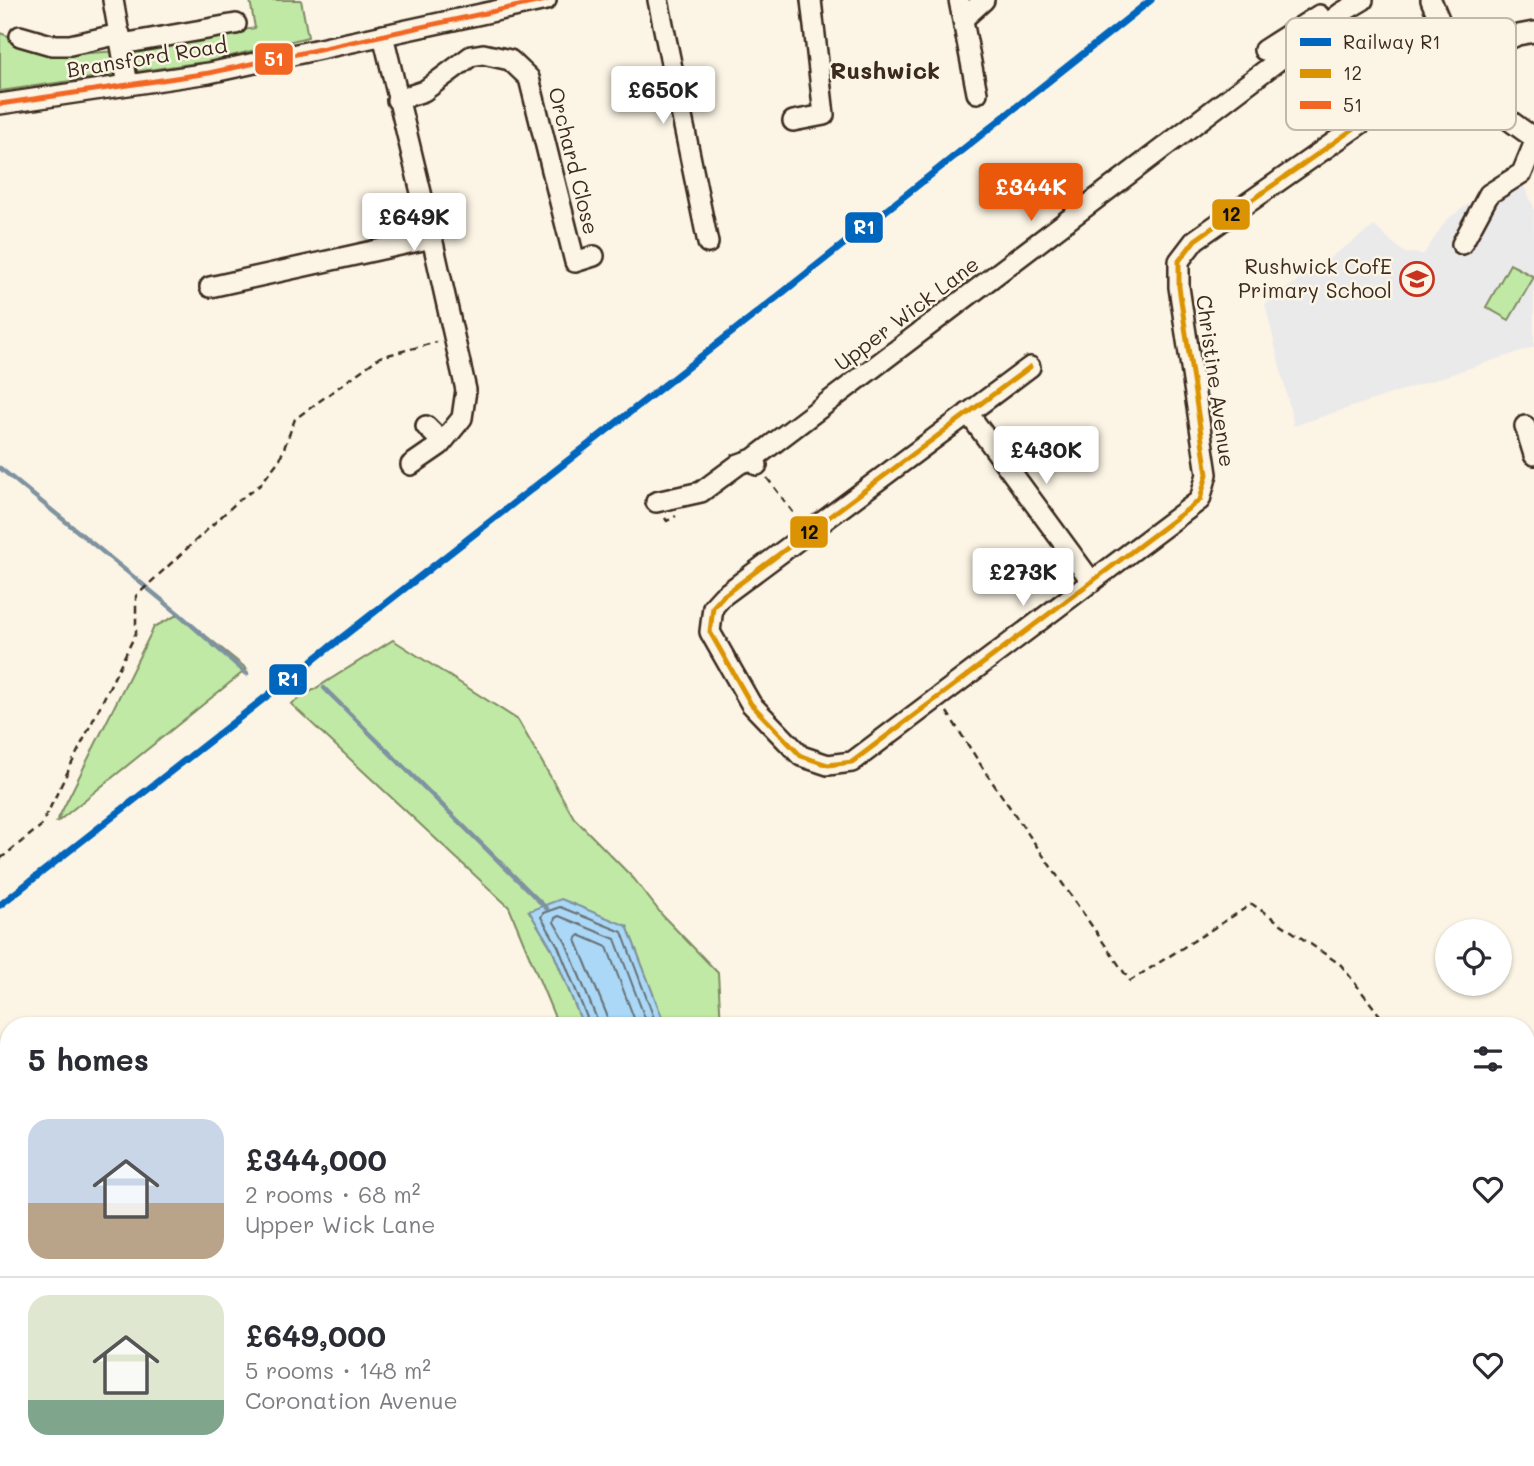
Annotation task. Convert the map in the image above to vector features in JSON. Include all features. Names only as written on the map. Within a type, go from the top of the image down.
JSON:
[{"type":"street","points":[[113,0],[128,85]]},
{"type":"street","name":"Bransford Road","points":[[0,104],[209,73],[546,0]]},
{"type":"street","points":[[657,0],[708,243]]},
{"type":"street","points":[[793,121],[824,115],[811,0]]},
{"type":"street","points":[[977,93],[961,10],[984,0]]},
{"type":"street","name":"Upper Wick Lane","points":[[1334,18],[1363,0]]},
{"type":"street","points":[[1431,0],[1439,18]]},
{"type":"street","points":[[1313,18],[1321,13],[1341,13]]},
{"type":"street","points":[[20,36],[51,45],[70,45],[236,24]]},
{"type":"street","points":[[1516,36],[1534,32]]},
{"type":"street","points":[[383,34],[466,390],[462,418],[442,442],[411,466]]},
{"type":"street","points":[[1264,50],[1286,36]]},
{"type":"street","name":"Orchard Close","points":[[397,100],[424,91],[471,56],[483,54],[510,60],[529,78],[575,261],[594,256]]},
{"type":"street","name":"Upper Wick Lane","points":[[656,502],[701,492],[739,464],[755,463],[1286,55]]},
{"type":"street","points":[[1516,126],[1534,138]]},
{"type":"street","name":"Christine Avenue","points":[[1030,368],[808,531],[723,596],[713,607],[710,632],[751,704],[801,756],[828,765],[852,762],[1200,500],[1207,474],[1179,287],[1179,261],[1195,240],[1352,130]]},
{"type":"street","points":[[1462,244],[1489,194],[1522,173],[1534,144]]},
{"type":"street","points":[[210,287],[432,239]]},
{"type":"street","points":[[968,413],[1092,582]]},
{"type":"street","points":[[426,426],[442,442]]},
{"type":"street","points":[[1525,426],[1534,455]]},
{"type":"path","points":[[0,859],[41,826],[136,633],[136,596],[237,502],[260,485],[280,459],[295,419],[380,357],[453,337]]},
{"type":"path","points":[[755,463],[808,531]]},
{"type":"path","points":[[937,697],[986,773],[1130,981],[1252,904],[1342,965],[1381,1017]]},
{"type":"shaded area","name":"Rushwick CofE Primary School","points":[[1516,170],[1534,207],[1534,347],[1294,426],[1265,304],[1374,226],[1405,253],[1424,254],[1446,220]]},
{"type":"green space","points":[[250,0],[301,0],[308,37],[211,61],[0,91],[0,33],[60,55],[135,50],[255,28]]},
{"type":"green space","points":[[1510,264],[1534,277],[1509,320],[1486,307]]},
{"type":"green space","points":[[179,614],[247,669],[56,823],[154,627]]},
{"type":"green space","points":[[393,640],[518,720],[574,818],[634,879],[663,916],[718,973],[721,1017],[662,1017],[627,926],[529,911],[552,949],[580,1017],[555,1017],[509,907],[291,704]]},
{"type":"water","points":[[561,899],[627,926],[662,1017],[580,1017],[552,949],[529,911]]},
{"type":"waterway","points":[[0,468],[179,614],[247,674]]},
{"type":"waterway","points":[[324,688],[547,909]]},
{"type":"rail line","name":"R1","points":[[0,905],[772,301],[1151,0]]},
{"type":"transit line","name":"51","points":[[0,104],[209,73],[546,0]]},
{"type":"transit line","name":"12","points":[[1030,367],[723,596],[713,607],[710,632],[751,704],[801,756],[828,765],[852,762],[1200,500],[1207,474],[1179,287],[1179,261],[1195,240],[1352,130]]},
{"type":"place","name":"Rushwick CofE Primary School","points":[[1417,279]]},
{"type":"district","name":"Rushwick","points":[[885,71]]}]
